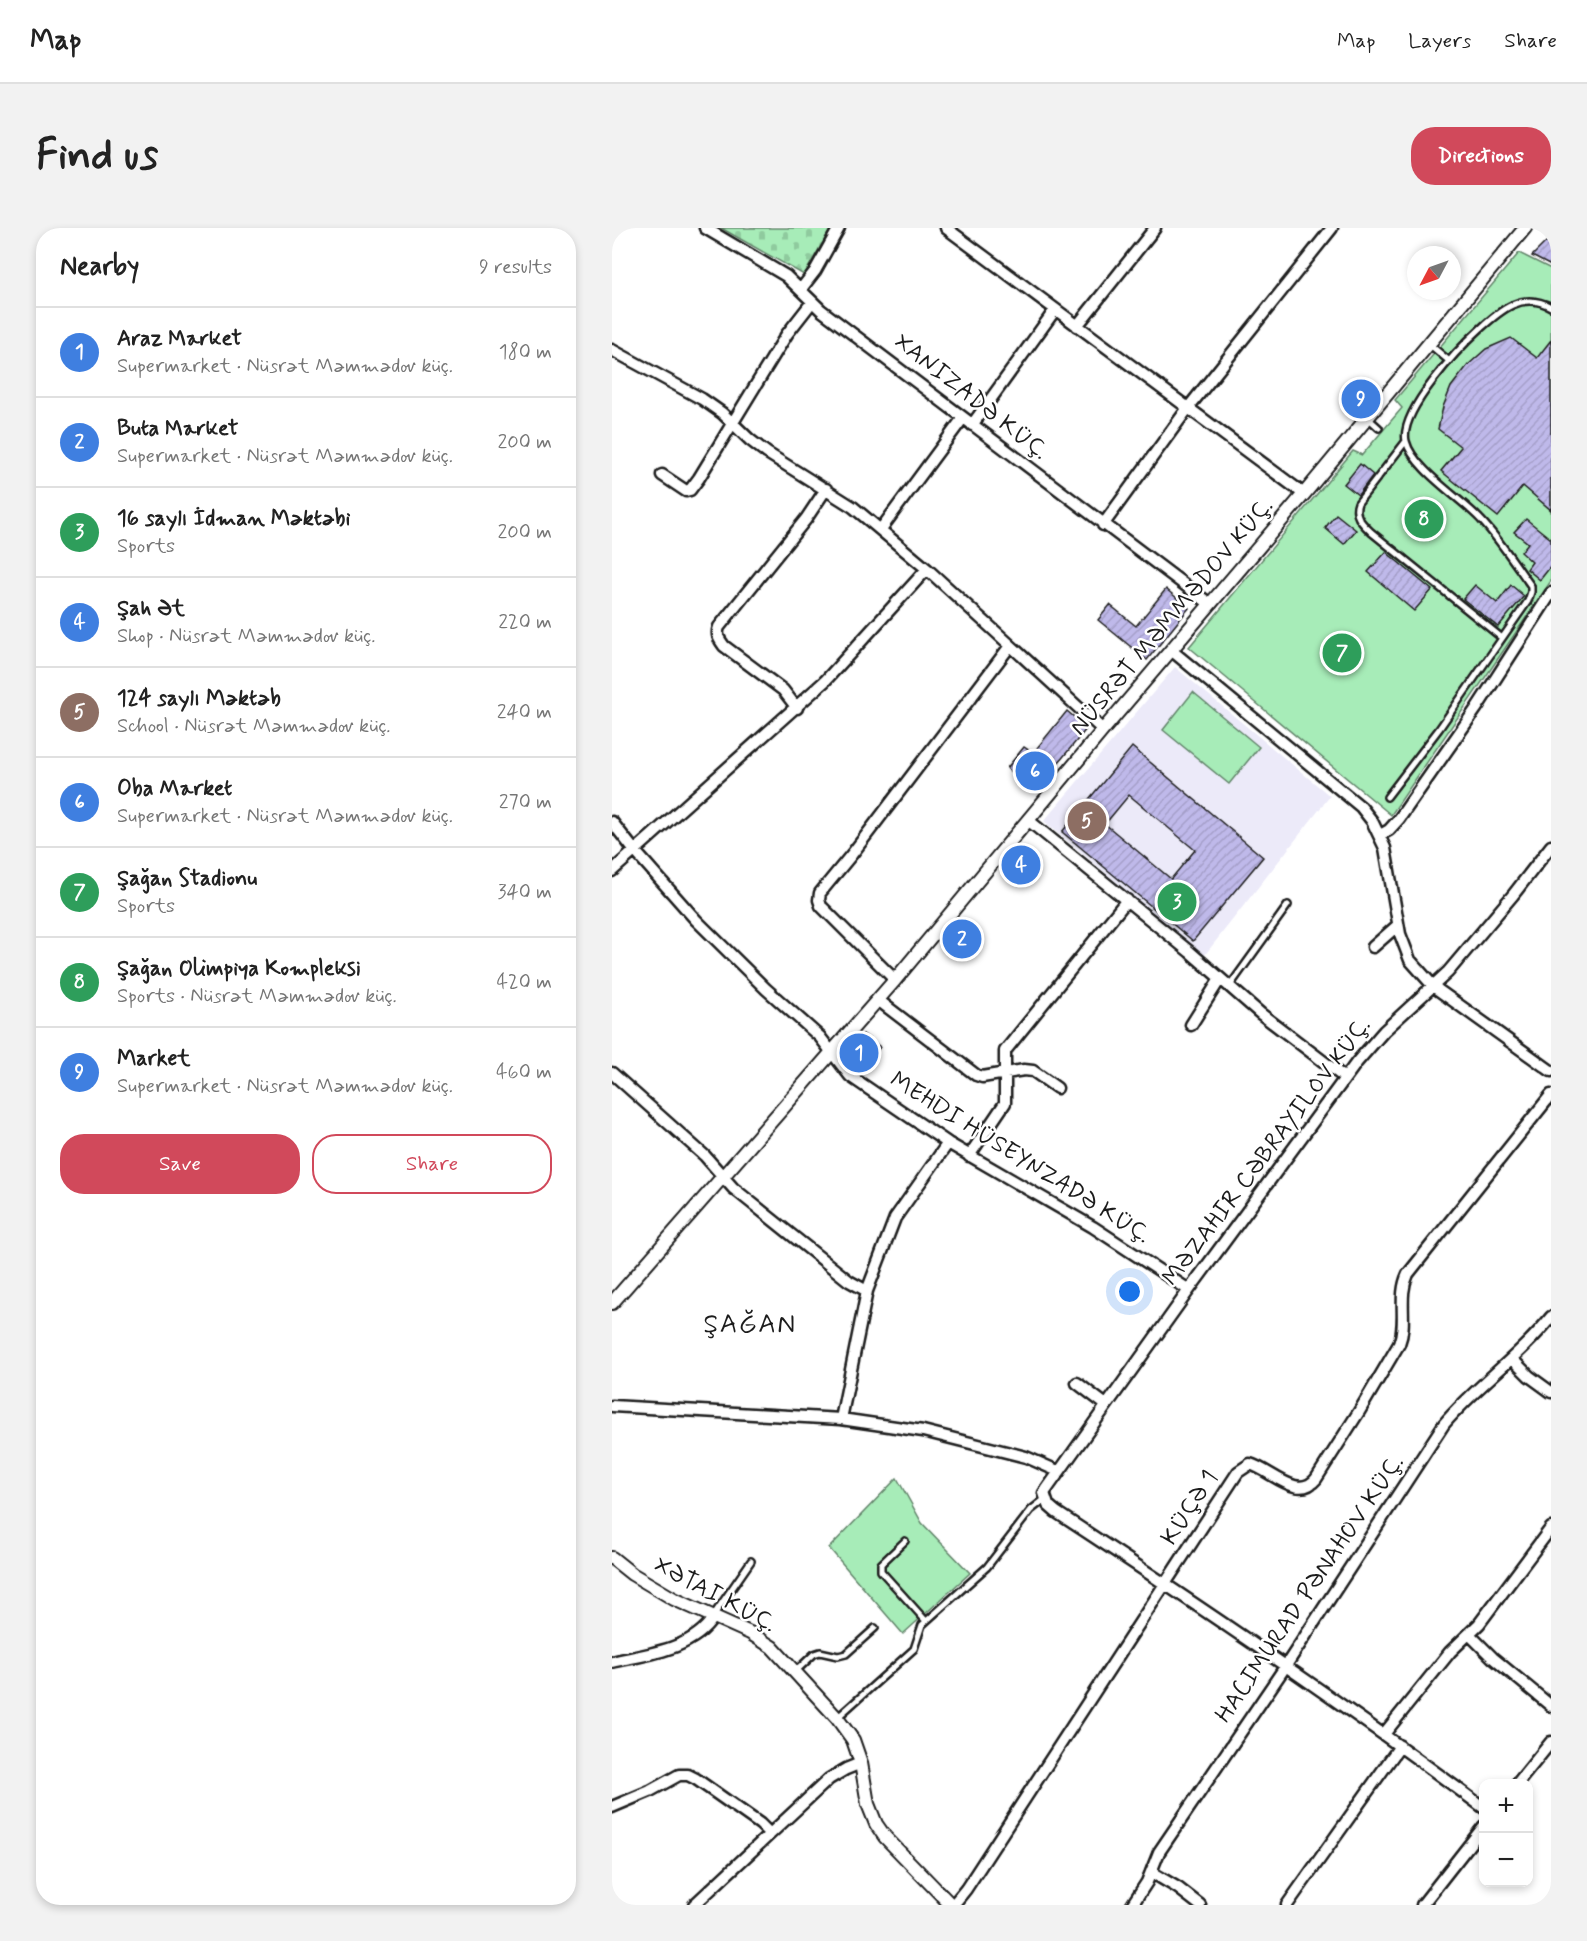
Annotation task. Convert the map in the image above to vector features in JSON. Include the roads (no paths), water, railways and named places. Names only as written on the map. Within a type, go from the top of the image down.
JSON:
[{"type":"street","points":[[705,228],[786,276],[812,302],[1210,604]]},
{"type":"street","points":[[801,289],[815,271],[840,228]]},
{"type":"street","points":[[946,228],[1304,494]]},
{"type":"street","points":[[1077,326],[1155,228]]},
{"type":"street","points":[[1103,525],[1188,408],[1332,228]]},
{"type":"street","name":"NÜSRƏT MƏMMƏDOV KÜÇ.","points":[[612,1303],[895,980],[1525,228]]},
{"type":"street","points":[[662,475],[686,491],[690,490],[787,334],[812,302]]},
{"type":"street","points":[[881,529],[1055,310]]},
{"type":"street","points":[[612,350],[702,399],[766,453],[853,507],[927,569],[1103,729]]},
{"type":"street","points":[[797,708],[783,690],[724,646],[718,639],[717,632],[806,519],[826,489]]},
{"type":"street","points":[[612,871],[797,708],[839,667],[927,569]]},
{"type":"street","points":[[1380,835],[1389,830],[1399,819],[1476,709],[1551,593]]},
{"type":"street","points":[[895,980],[821,906],[820,893],[1010,646]]},
{"type":"street","points":[[1171,650],[1361,807],[1380,835],[1385,848],[1398,925],[1410,960],[1434,987],[1551,1071]]},
{"type":"street","points":[[1028,820],[1229,987],[1345,1078]]},
{"type":"street","name":"MEHDI HÜSEYNZADƏ KÜÇ.","points":[[612,822],[696,920],[766,989],[820,1037],[850,1076],[948,1143],[1093,1227],[1188,1290]]},
{"type":"street","points":[[1479,1804],[1384,1734],[1166,1584],[1056,1512],[1047,1505],[1044,1493],[1188,1290],[1345,1078],[1384,1031],[1434,987],[1494,918],[1551,846]]},
{"type":"street","points":[[969,1156],[1005,1103],[1004,1059],[1008,1045],[1127,900]]},
{"type":"street","points":[[1373,947],[1398,925]]},
{"type":"street","points":[[1191,1025],[1220,979]]},
{"type":"street","points":[[878,1000],[976,1075],[982,1077],[1024,1070],[1033,1071],[1057,1088]]},
{"type":"street","points":[[612,1073],[705,1156],[744,1198],[840,1274],[867,1291]]},
{"type":"street","name":"KÜÇƏ 1","points":[[952,1905],[966,1889],[1238,1472],[1250,1464],[1258,1466],[1295,1487],[1303,1489],[1311,1486],[1399,1344],[1403,1333],[1403,1285],[1408,1274],[1551,1095]]},
{"type":"street","points":[[841,1419],[867,1291],[895,1218],[948,1143]]},
{"type":"street","points":[[1132,1905],[1144,1888],[1159,1852],[1285,1667],[1444,1424],[1472,1393],[1534,1338],[1551,1317]]},
{"type":"street","points":[[1512,1359],[1529,1376],[1551,1392]]},
{"type":"street","points":[[1077,1383],[1106,1405]]},
{"type":"street","points":[[612,1406],[841,1419],[935,1434],[1026,1457],[1058,1471]]},
{"type":"street","points":[[1384,1734],[1450,1652],[1479,1624],[1551,1528]]},
{"type":"street","name":"XƏTAI KÜÇ.","points":[[612,1558],[651,1586],[713,1618],[763,1640],[837,1718],[853,1740],[861,1763],[868,1804],[876,1824],[885,1837],[952,1905]]},
{"type":"street","points":[[612,1662],[686,1642],[706,1628],[713,1618]]},
{"type":"street","points":[[1469,1634],[1501,1665],[1551,1706]]},
{"type":"street","points":[[1521,1779],[1551,1742]]},
{"type":"street","points":[[1287,1905],[1400,1746]]},
{"type":"street","points":[[694,1905],[829,1779],[861,1763]]},
{"type":"street","points":[[612,1807],[650,1791],[679,1775],[688,1775],[749,1816],[770,1834]]},
{"type":"street","points":[[1422,1905],[1479,1832]]},
{"type":"street","points":[[1151,1872],[1178,1888],[1200,1905]]},
{"type":"lane","points":[[1387,797],[1439,729],[1528,601],[1531,592],[1531,586],[1482,521],[1426,471],[1411,452],[1406,441],[1406,431],[1413,413],[1448,360],[1503,308],[1515,302],[1529,300],[1551,307]]},
{"type":"lane","points":[[1429,344],[1448,360]]},
{"type":"lane","points":[[1368,418],[1379,428]]},
{"type":"lane","points":[[1406,441],[1358,503],[1356,514],[1371,532],[1502,638]]},
{"type":"lane","points":[[1229,987],[1288,905]]},
{"type":"lane","points":[[837,1718],[914,1648],[926,1621],[987,1567],[1031,1510],[1045,1499]]},
{"type":"lane","points":[[904,1541],[881,1564],[881,1571],[926,1621]]},
{"type":"lane","points":[[713,1618],[719,1605],[751,1561]]},
{"type":"lane","points":[[794,1672],[814,1654],[820,1652],[838,1656],[846,1654],[875,1628]]},
{"type":"place","name":"Market","points":[[1361,399]]},
{"type":"place","name":"Şağan Olimpiya Kompleksi","points":[[1424,519]]},
{"type":"place","name":"Şağan Stadionu","points":[[1342,653]]},
{"type":"place","name":"Oba Market","points":[[1035,771]]},
{"type":"place","name":"124 saylı Məktəb","points":[[1087,821]]},
{"type":"place","name":"Şah Ət","points":[[1021,865]]},
{"type":"place","name":"16 saylı İdman Məktəbi","points":[[1177,902]]},
{"type":"place","name":"Buta Market","points":[[962,939]]},
{"type":"place","name":"Araz Market","points":[[859,1053]]},
{"type":"district","name":"ŞAĞAN","points":[[750,1324]]}]
